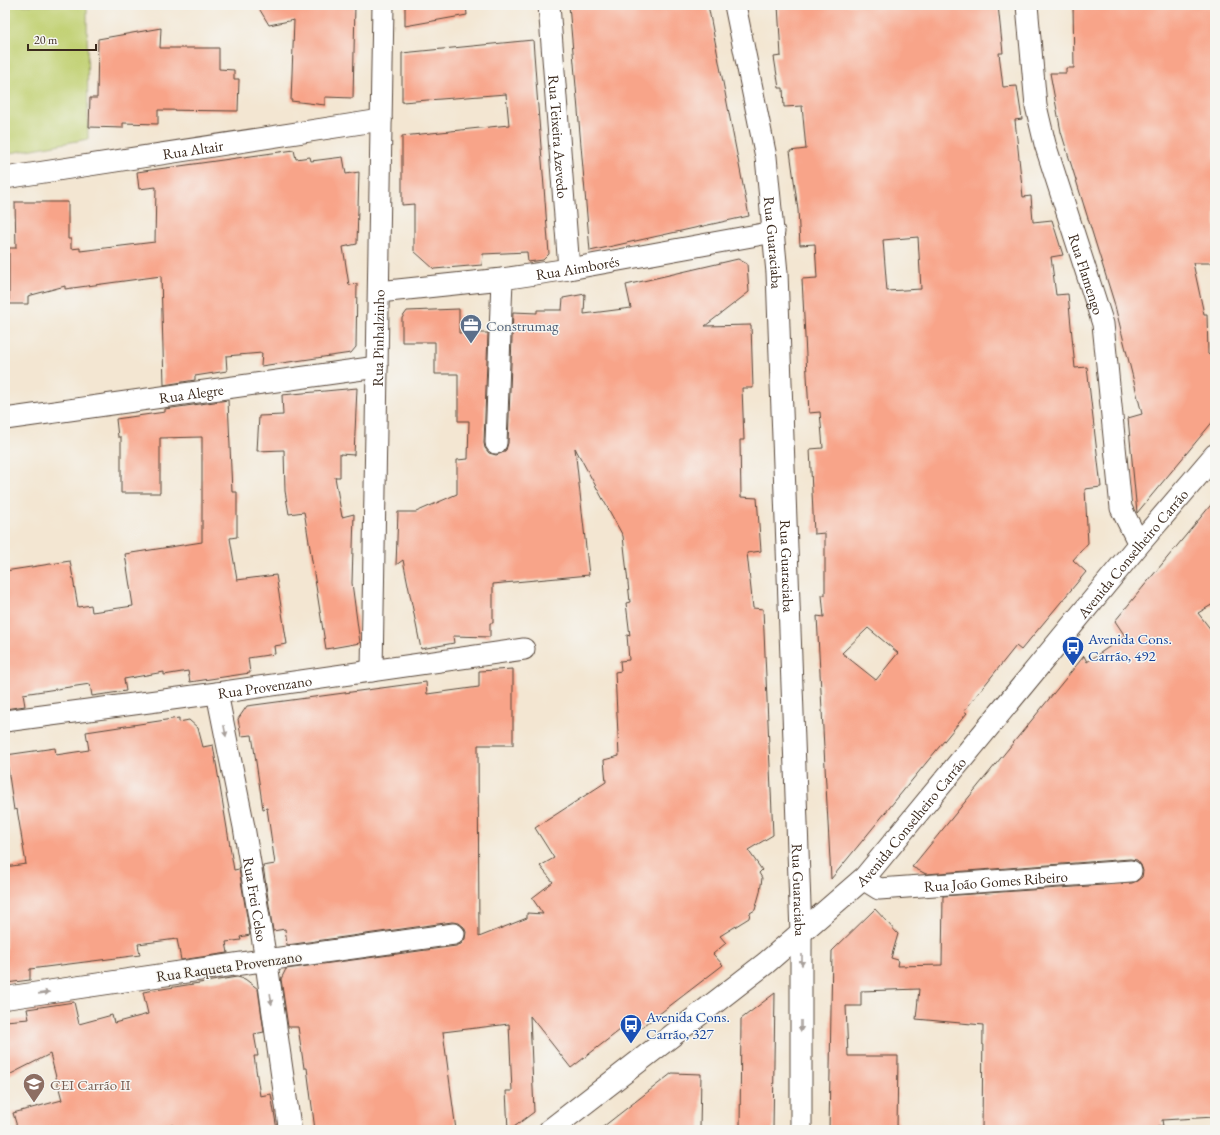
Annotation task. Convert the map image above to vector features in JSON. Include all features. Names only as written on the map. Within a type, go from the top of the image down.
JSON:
[{"type":"main road","name":"Avenida Conselheiro Carrão","points":[[550,1130],[766,963],[863,879],[1138,544],[1215,455]]},
{"type":"main road","name":"Rua Raqueta Provenzano","points":[[5,998],[266,960]]},
{"type":"main road","name":"Rua Frei Celso","points":[[266,960],[290,1130]]},
{"type":"street","name":"Rua Pinhalzinho","points":[[372,671],[383,5]]},
{"type":"street","name":"Rua Teixeira Azevedo","points":[[549,5],[569,269]]},
{"type":"street","name":"Rua Guaraciaba","points":[[735,5],[766,158],[774,232],[802,933],[801,1130]]},
{"type":"street","name":"Rua Flamengo","points":[[1027,5],[1036,106],[1045,144],[1103,324],[1121,508],[1138,544]]},
{"type":"street","name":"Rua Altair","points":[[5,178],[381,120]]},
{"type":"street","name":"Rua Aimborés","points":[[379,292],[502,279],[569,269],[774,232]]},
{"type":"street","points":[[496,443],[502,279]]},
{"type":"street","name":"Rua Alegre","points":[[5,418],[377,367]]},
{"type":"street","name":"Rua Provenzano","points":[[5,721],[217,693],[524,649]]},
{"type":"street","name":"Rua Frei Celso","points":[[217,693],[244,827],[266,960]]},
{"type":"street","name":"Rua João Gomes Ribeiro","points":[[863,879],[879,889],[1131,871]]},
{"type":"street","name":"Rua Raqueta Provenzano","points":[[266,960],[454,934]]},
{"type":"green space","points":[[5,5],[87,5],[88,139],[5,154]]},
{"type":"building","points":[[257,5],[355,5],[353,98],[325,97],[325,105],[291,101],[294,20],[269,25]]},
{"type":"building","points":[[466,5],[467,15],[405,26],[405,6]]},
{"type":"building","points":[[569,5],[708,5],[749,216],[590,251]]},
{"type":"building","points":[[778,5],[998,5],[1003,53],[999,53],[1003,87],[1017,86],[1022,119],[1015,120],[1023,197],[1031,196],[1033,222],[1052,220],[1063,255],[1051,257],[1056,295],[1068,294],[1075,368],[1087,367],[1101,487],[1085,489],[1088,543],[1073,560],[1086,572],[1021,650],[1016,646],[964,711],[967,713],[831,879],[817,616],[824,617],[822,595],[825,595],[825,533],[814,534],[810,449],[823,448],[820,412],[809,413],[802,279],[817,278],[815,244],[800,245],[798,210],[790,151],[806,149],[802,106],[784,107],[783,88],[779,88],[774,57],[781,56]],"holes":[[[918,237],[921,289],[887,291],[883,240]],[[868,628],[898,653],[876,680],[842,653]]]},
{"type":"building","points":[[1073,5],[1215,5],[1215,263],[1193,263],[1204,314],[1207,314],[1208,354],[1215,360],[1215,419],[1137,513],[1128,418],[1142,414],[1114,302],[1061,132],[1050,73],[1066,73],[1066,68],[1074,68]]},
{"type":"building","points":[[161,28],[160,48],[219,48],[219,69],[234,70],[234,79],[239,79],[238,111],[158,110],[158,124],[123,123],[123,128],[89,127],[90,98],[97,98],[98,39]]},
{"type":"building","points":[[533,40],[549,254],[543,260],[528,262],[527,252],[483,254],[482,265],[434,269],[414,251],[414,204],[402,205],[402,136],[509,125],[506,94],[402,102],[402,53]]},
{"type":"building","points":[[294,150],[296,159],[310,157],[311,161],[343,157],[346,174],[359,172],[357,244],[343,247],[349,285],[357,284],[356,347],[351,353],[261,366],[262,353],[226,356],[227,371],[195,376],[195,380],[164,385],[161,276],[65,289],[65,286],[28,296],[28,304],[9,304],[9,248],[16,248],[15,202],[68,202],[68,239],[71,239],[71,249],[80,248],[80,251],[155,242],[156,187],[139,189],[137,172]]},
{"type":"building","points":[[738,259],[747,264],[749,292],[705,326],[751,325],[753,388],[742,388],[744,440],[740,440],[741,497],[757,498],[761,551],[747,553],[753,608],[763,609],[773,835],[748,850],[762,870],[759,873],[762,878],[755,910],[750,913],[749,918],[720,936],[726,943],[713,954],[723,965],[641,1028],[633,1020],[571,1068],[530,1016],[534,1112],[510,1130],[508,1130],[506,1091],[512,1091],[509,1024],[443,1032],[456,1130],[315,1130],[307,1068],[304,1068],[298,1027],[288,1027],[281,979],[286,969],[456,946],[461,944],[465,939],[466,932],[464,927],[459,923],[452,922],[287,945],[285,929],[273,931],[263,866],[275,864],[267,808],[263,809],[252,735],[241,736],[238,719],[247,706],[426,682],[427,694],[479,687],[479,671],[513,669],[513,745],[478,745],[479,937],[527,918],[527,913],[543,914],[532,898],[553,882],[540,866],[554,858],[535,828],[606,782],[604,760],[619,756],[615,672],[621,671],[620,661],[629,660],[627,635],[630,636],[626,603],[630,602],[623,536],[575,448],[589,575],[493,584],[493,623],[490,623],[490,637],[453,636],[454,643],[421,649],[403,560],[396,565],[398,512],[416,512],[457,494],[457,460],[468,459],[469,421],[458,421],[458,374],[435,374],[435,342],[402,342],[402,318],[407,311],[459,309],[459,333],[488,333],[484,443],[485,448],[489,453],[496,455],[506,450],[508,443],[513,312],[537,313],[537,310],[562,310],[563,298],[585,294],[584,314],[631,308],[626,285]]},
{"type":"building","points":[[357,388],[354,455],[340,454],[340,477],[335,477],[342,517],[354,514],[352,583],[360,643],[326,649],[304,512],[289,514],[285,491],[284,450],[257,451],[259,416],[283,415],[282,395]]},
{"type":"building","points":[[228,400],[232,492],[237,492],[237,537],[230,538],[237,580],[276,575],[287,644],[274,646],[275,654],[248,658],[250,673],[190,682],[188,671],[164,675],[164,672],[124,679],[126,691],[92,696],[90,684],[23,694],[25,706],[5,709],[5,571],[70,561],[78,607],[91,605],[92,612],[133,606],[125,554],[202,542],[202,437],[160,438],[160,493],[121,493],[121,437],[118,437],[116,419],[165,412],[165,409]]},
{"type":"building","points":[[1215,500],[1215,603],[1198,613],[1215,635],[1215,1117],[1162,1120],[1163,1126],[1158,1126],[1159,1130],[982,1130],[983,1025],[916,1019],[919,989],[861,991],[861,1006],[846,1006],[848,1056],[898,1056],[897,1130],[829,1130],[832,951],[875,909],[898,934],[891,958],[898,960],[897,966],[942,965],[943,896],[1132,883],[1142,877],[1143,871],[1141,865],[1137,860],[1130,859],[926,874],[912,867],[1084,656],[1087,662],[1125,636],[1115,621]]},
{"type":"building","points":[[179,718],[179,722],[189,720],[198,728],[203,747],[213,745],[234,870],[239,869],[250,935],[240,937],[241,940],[226,942],[228,953],[181,960],[177,939],[138,944],[140,955],[30,969],[30,980],[6,983],[5,867],[26,864],[17,809],[14,810],[6,755],[55,748],[56,755],[89,750],[86,732]]},
{"type":"building","points":[[237,977],[245,979],[258,989],[264,1032],[254,1034],[258,1056],[254,1056],[260,1096],[271,1094],[277,1130],[174,1130],[173,1125],[140,1130],[18,1130],[13,1113],[62,1100],[50,1054],[5,1077],[5,1021],[29,1019],[27,1009],[74,1002],[79,1024],[112,1015],[114,1023],[148,1014],[143,992]]},
{"type":"building","points":[[775,993],[773,1130],[740,1130],[741,1019]]},
{"type":"building","points":[[672,1073],[701,1074],[700,1130],[599,1130]]},
{"type":"place","name":"Construmag","points":[[471,344]]},
{"type":"place","name":"Avenida Cons. Carrão, 492","points":[[1073,666]]},
{"type":"place","name":"Avenida Cons. Carrão, 327","points":[[631,1044]]},
{"type":"place","name":"CEI Carrão II","points":[[34,1104]]}]
